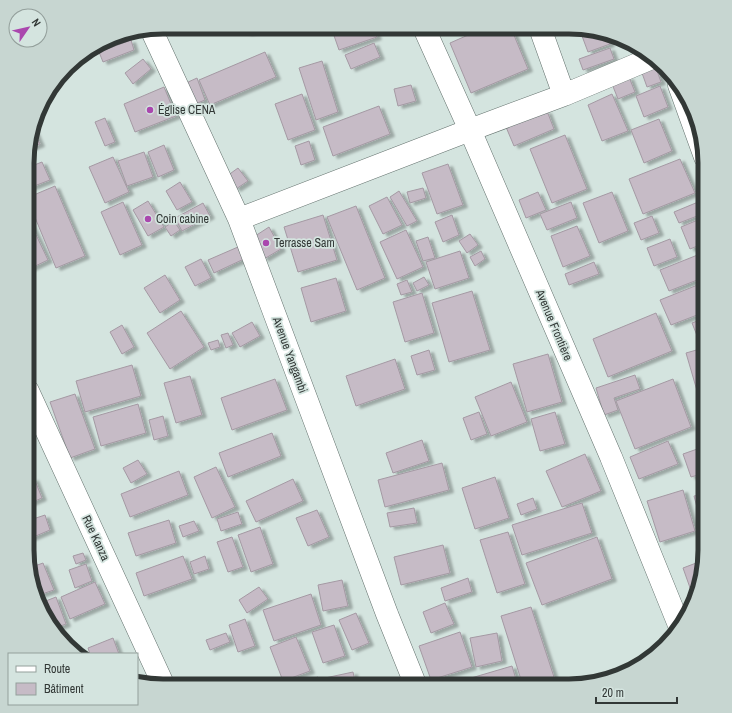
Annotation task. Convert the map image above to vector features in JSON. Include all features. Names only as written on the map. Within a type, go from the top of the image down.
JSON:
[{"type":"street","name":"Avenue Frontière","points":[[427,34],[470,130],[611,457],[677,620]]},
{"type":"street","points":[[542,34],[564,95]]},
{"type":"street","name":"Avenue Yangambi","points":[[154,35],[239,219],[387,614],[413,679]]},
{"type":"street","points":[[239,219],[564,95],[647,60]]},
{"type":"street","name":"Rue Kanza","points":[[34,403],[161,679]]},
{"type":"building","points":[[333,34],[376,34],[377,37],[339,50]]},
{"type":"building","points":[[470,34],[513,34],[528,69],[471,93],[450,43]]},
{"type":"building","points":[[582,35],[594,36],[609,41],[610,44],[588,52]]},
{"type":"building","points":[[131,40],[134,50],[103,62],[99,52]]},
{"type":"building","points":[[374,43],[380,57],[351,69],[345,55]]},
{"type":"building","points":[[610,48],[614,59],[583,70],[579,59]]},
{"type":"building","points":[[265,52],[276,77],[210,105],[199,80]]},
{"type":"building","points":[[143,59],[151,69],[133,84],[125,73]]},
{"type":"building","points":[[322,61],[338,112],[316,120],[299,68]]},
{"type":"building","points":[[656,68],[661,82],[647,87],[642,73]]},
{"type":"building","points":[[629,77],[635,92],[618,99],[612,84]]},
{"type":"building","points":[[197,78],[205,100],[195,104],[186,83]]},
{"type":"building","points":[[411,85],[416,101],[398,106],[394,89]]},
{"type":"building","points":[[660,86],[668,107],[644,117],[636,96]]},
{"type":"building","name":"Église CENA","points":[[164,87],[176,116],[135,132],[124,104]]},
{"type":"building","points":[[302,94],[315,130],[288,140],[275,104]]},
{"type":"building","points":[[612,94],[628,131],[602,141],[588,105]]},
{"type":"building","points":[[379,106],[390,134],[333,156],[323,127]]},
{"type":"building","points":[[547,111],[554,129],[514,146],[506,127]]},
{"type":"building","points":[[105,118],[115,142],[105,146],[95,122]]},
{"type":"building","points":[[659,119],[672,151],[644,163],[631,130]]},
{"type":"building","points":[[565,135],[587,189],[552,203],[530,149]]},
{"type":"building","points":[[36,136],[40,144],[35,146]]},
{"type":"building","points":[[309,141],[315,160],[301,165],[295,146]]},
{"type":"building","points":[[164,145],[174,170],[158,177],[148,152]]},
{"type":"building","points":[[144,152],[153,177],[127,186],[118,161]]},
{"type":"building","points":[[113,157],[129,192],[105,203],[89,167]]},
{"type":"building","points":[[680,159],[695,193],[643,214],[629,179]]},
{"type":"building","points":[[42,162],[50,180],[34,186],[34,165]]},
{"type":"building","points":[[448,164],[463,205],[437,214],[422,173]]},
{"type":"building","points":[[238,168],[248,181],[236,189],[227,176]]},
{"type":"building","points":[[180,182],[192,202],[177,210],[166,191]]},
{"type":"building","points":[[55,186],[85,256],[56,268],[34,215],[34,195]]},
{"type":"building","points":[[423,188],[426,198],[410,203],[407,192]]},
{"type":"building","points":[[399,191],[417,221],[407,226],[390,197]]},
{"type":"building","points":[[538,192],[546,210],[526,218],[519,200]]},
{"type":"building","points":[[612,192],[628,231],[599,243],[583,203]]},
{"type":"building","points":[[387,197],[402,225],[383,234],[369,206]]},
{"type":"building","name":"Coin cabine","points":[[148,201],[164,227],[148,236],[133,210]]},
{"type":"building","points":[[123,202],[142,245],[120,255],[101,212]]},
{"type":"building","points":[[571,202],[577,218],[547,230],[540,214]]},
{"type":"building","points":[[698,202],[698,216],[679,223],[674,212]]},
{"type":"building","points":[[203,203],[210,216],[182,231],[175,218]]},
{"type":"building","points":[[356,206],[385,278],[357,290],[327,217]]},
{"type":"building","points":[[323,215],[337,260],[298,272],[284,227]]},
{"type":"building","points":[[452,215],[459,235],[443,242],[435,222]]},
{"type":"building","points":[[652,216],[659,233],[641,240],[634,223]]},
{"type":"building","points":[[698,220],[698,246],[690,249],[681,227]]},
{"type":"building","points":[[174,221],[180,230],[171,236],[165,227]]},
{"type":"building","points":[[577,226],[590,256],[563,267],[551,236]]},
{"type":"building","name":"Terrasse Sam","points":[[269,227],[281,249],[264,259],[252,238]]},
{"type":"building","points":[[406,230],[423,267],[397,279],[380,242]]},
{"type":"building","points":[[34,231],[48,260],[34,267]]},
{"type":"building","points":[[470,234],[478,245],[467,253],[459,241]]},
{"type":"building","points":[[428,237],[435,258],[423,261],[416,241]]},
{"type":"building","points":[[670,239],[677,257],[654,266],[647,248]]},
{"type":"building","points":[[238,247],[244,259],[214,273],[208,260]]},
{"type":"building","points":[[460,251],[469,278],[435,289],[426,262]]},
{"type":"building","points":[[481,251],[485,259],[475,266],[470,257]]},
{"type":"building","points":[[698,255],[698,280],[669,291],[660,270]]},
{"type":"building","points":[[201,259],[211,278],[195,286],[185,267]]},
{"type":"building","points":[[594,262],[599,274],[569,285],[565,274]]},
{"type":"building","points":[[165,275],[180,300],[160,313],[144,288]]},
{"type":"building","points":[[424,277],[429,285],[417,291],[413,283]]},
{"type":"building","points":[[336,278],[346,311],[311,322],[301,288]]},
{"type":"building","points":[[407,280],[412,292],[401,295],[397,284]]},
{"type":"building","points":[[698,285],[698,315],[671,325],[660,300]]},
{"type":"building","points":[[472,291],[490,350],[449,362],[432,303]]},
{"type":"building","points":[[422,293],[434,333],[405,342],[393,302]]},
{"type":"building","points":[[181,311],[204,347],[170,369],[147,333]]},
{"type":"building","points":[[656,313],[672,351],[608,377],[593,339]]},
{"type":"building","points":[[698,321],[698,338],[692,323]]},
{"type":"building","points":[[252,322],[260,336],[240,347],[232,333]]},
{"type":"building","points":[[122,325],[134,347],[122,354],[110,332]]},
{"type":"building","points":[[228,333],[233,345],[226,348],[221,335]]},
{"type":"building","points":[[218,340],[220,347],[211,350],[208,343]]},
{"type":"building","points":[[429,350],[435,370],[417,375],[411,356]]},
{"type":"building","points":[[698,350],[698,394],[686,353]]},
{"type":"building","points":[[548,354],[562,402],[527,412],[513,364]]},
{"type":"building","points":[[395,359],[405,389],[356,406],[346,376]]},
{"type":"building","points":[[132,365],[141,396],[85,412],[76,381]]},
{"type":"building","points":[[635,375],[640,389],[614,398],[618,410],[604,415],[596,388]]},
{"type":"building","points":[[190,376],[202,415],[176,423],[164,383]]},
{"type":"building","points":[[275,379],[287,410],[232,430],[221,398]]},
{"type":"building","points":[[673,379],[691,427],[635,449],[616,401]]},
{"type":"building","points":[[511,382],[527,422],[491,436],[475,397]]},
{"type":"building","points":[[75,394],[95,449],[70,458],[50,402]]},
{"type":"building","points":[[138,404],[146,433],[101,446],[93,417]]},
{"type":"building","points":[[479,412],[487,434],[471,440],[463,418]]},
{"type":"building","points":[[555,412],[565,444],[540,451],[531,419]]},
{"type":"building","points":[[163,416],[168,436],[154,440],[149,420]]},
{"type":"building","points":[[272,433],[281,456],[228,477],[219,453]]},
{"type":"building","points":[[422,440],[429,461],[393,473],[386,453]]},
{"type":"building","points":[[668,441],[678,464],[639,479],[630,457]]},
{"type":"building","points":[[698,449],[698,475],[691,477],[683,454]]},
{"type":"building","points":[[585,454],[601,491],[562,507],[546,471]]},
{"type":"building","points":[[138,460],[147,474],[131,483],[123,468]]},
{"type":"building","points":[[442,463],[449,490],[385,507],[378,480]]},
{"type":"building","points":[[216,467],[235,507],[212,518],[194,477]]},
{"type":"building","points":[[179,471],[188,495],[130,517],[121,494]]},
{"type":"building","points":[[495,477],[509,518],[475,529],[462,488]]},
{"type":"building","points":[[34,478],[42,498],[34,501]]},
{"type":"building","points":[[293,479],[303,501],[256,522],[246,501]]},
{"type":"building","points":[[683,490],[695,531],[660,542],[647,501]]},
{"type":"building","points":[[698,495],[698,511],[694,496]]},
{"type":"building","points":[[533,498],[537,509],[521,515],[517,504]]},
{"type":"building","points":[[582,503],[592,533],[522,555],[512,525]]},
{"type":"building","points":[[414,508],[417,523],[390,527],[387,513]]},
{"type":"building","points":[[317,510],[329,537],[308,546],[296,518]]},
{"type":"building","points":[[238,512],[242,524],[221,531],[217,519]]},
{"type":"building","points":[[45,515],[50,530],[34,537],[34,519]]},
{"type":"building","points":[[169,520],[176,543],[136,556],[128,533]]},
{"type":"building","points":[[194,521],[199,531],[183,537],[179,526]]},
{"type":"building","points":[[260,527],[273,564],[251,572],[238,535]]},
{"type":"building","points":[[508,532],[525,584],[497,593],[480,540]]},
{"type":"building","points":[[232,537],[243,567],[228,572],[217,542]]},
{"type":"building","points":[[597,537],[612,579],[542,605],[526,563]]},
{"type":"building","points":[[443,545],[450,573],[401,585],[394,557]]},
{"type":"building","points":[[83,553],[86,560],[76,564],[73,556]]},
{"type":"building","points":[[183,556],[192,579],[144,596],[136,573]]},
{"type":"building","points":[[205,556],[209,569],[194,574],[190,562]]},
{"type":"building","points":[[698,562],[691,591],[683,568]]},
{"type":"building","points":[[43,563],[54,590],[42,594],[38,583],[35,566]]},
{"type":"building","points":[[86,564],[92,581],[75,588],[69,570]]},
{"type":"building","points":[[468,578],[472,592],[445,601],[441,588]]},
{"type":"building","points":[[342,580],[348,606],[323,611],[318,585]]},
{"type":"building","points":[[95,582],[105,604],[70,619],[61,597]]},
{"type":"building","points":[[259,587],[268,599],[247,613],[239,600]]},
{"type":"building","points":[[311,594],[321,625],[274,641],[263,610]]},
{"type":"building","points":[[56,597],[66,624],[59,627],[45,601]]},
{"type":"building","points":[[445,603],[454,624],[431,633],[423,612]]},
{"type":"building","points":[[531,607],[554,677],[548,679],[521,679],[501,616]]},
{"type":"building","points":[[356,613],[369,643],[352,650],[339,620]]},
{"type":"building","points":[[245,619],[255,646],[238,652],[229,625]]},
{"type":"building","points":[[334,625],[345,656],[323,663],[312,632]]},
{"type":"building","points":[[460,632],[472,667],[431,679],[419,646]]},
{"type":"building","points":[[226,633],[230,642],[210,650],[206,640]]},
{"type":"building","points":[[497,633],[502,661],[476,667],[470,638]]},
{"type":"building","points":[[296,637],[310,671],[288,679],[282,679],[270,647]]},
{"type":"building","points":[[113,638],[119,653],[90,653],[88,648]]},
{"type":"building","points":[[512,666],[516,679],[468,679]]},
{"type":"building","points":[[353,672],[354,679],[325,679]]},
{"type":"place","name":"Église CENA","points":[[150,110]]},
{"type":"place","name":"Coin cabine","points":[[148,219]]},
{"type":"place","name":"Terrasse Sam","points":[[266,243]]}]
